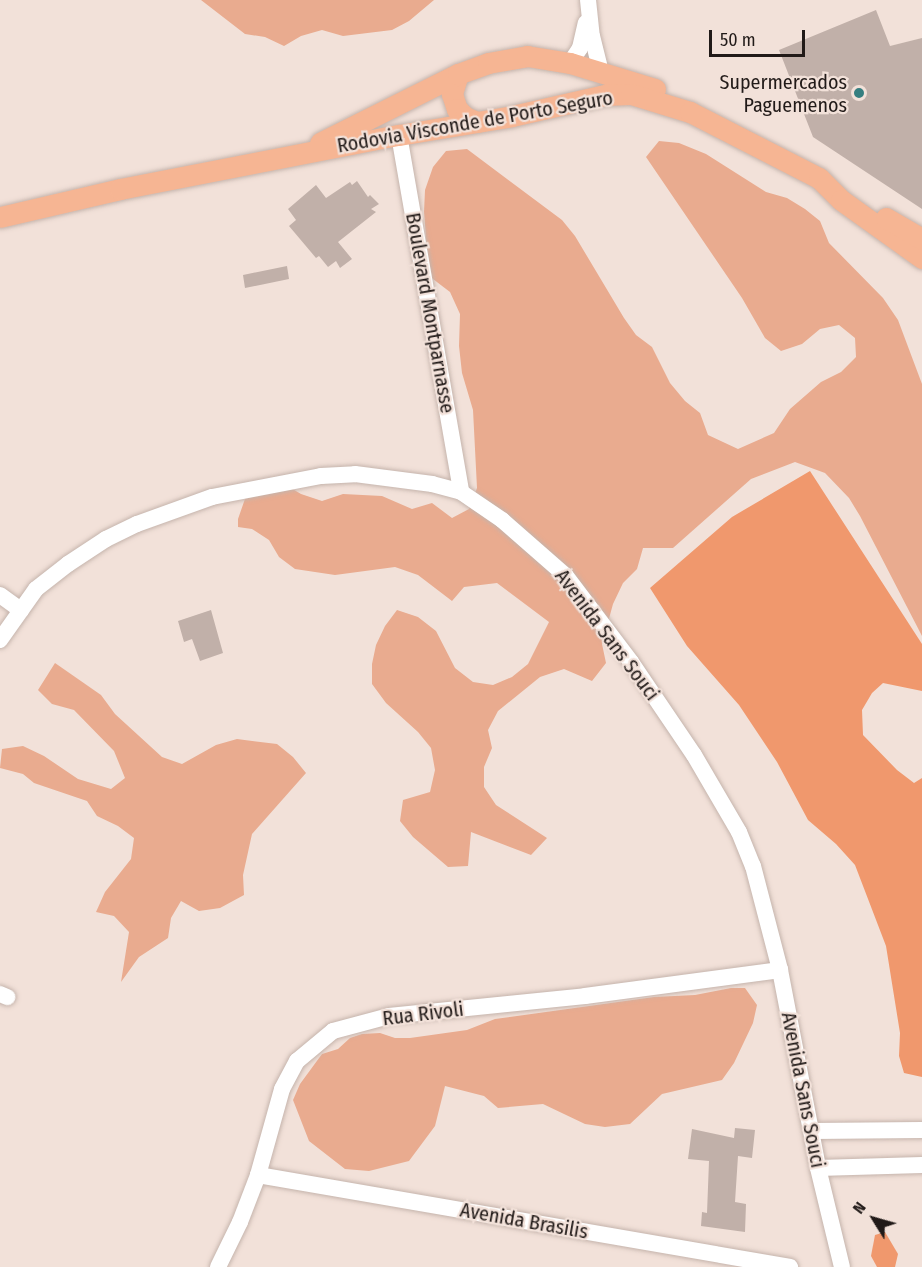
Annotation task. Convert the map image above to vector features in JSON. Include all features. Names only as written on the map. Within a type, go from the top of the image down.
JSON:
[{"type":"main road","name":"Rodovia Visconde de Porto Seguro","points":[[293,155],[458,74],[488,63],[527,56],[570,63],[640,83],[690,103],[922,239]]},
{"type":"main road","points":[[458,74],[452,94],[457,109],[465,117],[477,122]]},
{"type":"main road","name":"Rodovia Visconde de Porto Seguro","points":[[0,217],[120,189],[578,103],[605,95],[632,94],[690,112],[819,178]]},
{"type":"main road","points":[[819,178],[841,200],[922,258]]},
{"type":"street","points":[[570,63],[582,43],[589,4]]},
{"type":"street","points":[[589,4],[601,72]]},
{"type":"street","name":"Boulevard Montparnasse","points":[[399,135],[461,492]]},
{"type":"street","name":"Avenida Sans Souci","points":[[0,640],[36,589],[106,540],[177,507],[212,497],[321,476],[355,474],[421,482],[461,492],[502,520],[566,576],[631,662],[694,755],[739,831],[780,970],[818,1168],[842,1267]]},
{"type":"street","points":[[0,595],[21,610]]},
{"type":"street","name":"Rua Rivoli","points":[[218,1267],[240,1222],[258,1175],[282,1089],[297,1061],[333,1030],[390,1016],[585,996],[780,970]]},
{"type":"street","points":[[812,1131],[922,1130]]},
{"type":"street","points":[[818,1168],[922,1165]]},
{"type":"street","name":"Avenida Brasilis","points":[[258,1175],[790,1267]]},
{"type":"shaded area","points":[[201,0],[434,0],[409,21],[392,30],[343,36],[322,30],[301,36],[284,46],[265,37],[245,34]]},
{"type":"shaded area","points":[[659,141],[679,143],[706,154],[766,192],[787,198],[805,209],[820,221],[829,243],[883,298],[898,320],[922,384],[922,636],[860,516],[849,498],[825,473],[795,462],[751,479],[673,548],[643,548],[637,569],[623,583],[613,604],[602,644],[606,663],[592,681],[564,669],[540,677],[498,711],[488,730],[492,748],[484,767],[484,787],[496,805],[547,838],[531,855],[471,832],[468,866],[448,867],[413,837],[400,821],[403,800],[430,792],[435,770],[431,748],[418,732],[386,703],[372,684],[372,664],[376,645],[385,626],[397,610],[418,617],[436,631],[455,668],[473,682],[493,685],[512,677],[528,664],[549,622],[497,583],[464,587],[452,601],[418,575],[395,567],[335,575],[295,569],[279,557],[269,540],[252,529],[238,527],[238,519],[246,496],[284,484],[301,494],[322,501],[343,494],[382,496],[412,509],[432,503],[452,518],[469,509],[477,488],[473,410],[462,373],[459,346],[460,314],[450,292],[429,276],[424,212],[425,190],[433,167],[446,151],[467,149],[562,220],[575,236],[636,335],[652,347],[670,383],[685,401],[700,413],[708,435],[738,449],[774,433],[790,409],[821,382],[841,372],[856,357],[855,338],[839,325],[820,329],[802,344],[781,351],[765,338],[742,298],[646,157]]},
{"type":"shaded area","points":[[810,471],[922,644],[922,691],[883,683],[872,693],[862,710],[863,735],[897,770],[914,783],[922,778],[922,1077],[904,1073],[899,1056],[900,1033],[886,946],[855,865],[836,844],[808,820],[777,762],[739,705],[687,646],[650,588],[732,517]]},
{"type":"shaded area","points":[[55,663],[101,695],[115,714],[162,757],[182,764],[216,745],[237,739],[277,744],[293,757],[306,773],[252,834],[243,875],[244,895],[220,908],[199,911],[181,901],[171,918],[168,938],[139,957],[121,982],[129,932],[114,916],[96,912],[105,892],[131,859],[134,838],[118,826],[97,816],[87,801],[34,783],[23,774],[0,768],[2,749],[23,746],[44,756],[78,779],[111,789],[125,778],[114,751],[74,710],[52,704],[38,690]]},
{"type":"shaded area","points":[[731,988],[745,988],[757,1005],[753,1023],[734,1063],[722,1080],[662,1094],[630,1124],[605,1127],[585,1124],[543,1104],[498,1108],[484,1096],[445,1086],[435,1126],[409,1161],[369,1171],[345,1169],[309,1141],[293,1100],[300,1084],[322,1054],[338,1049],[350,1038],[362,1034],[380,1033],[395,1038],[410,1038],[467,1030],[495,1019],[654,997],[695,995]]},
{"type":"shaded area","points":[[885,1232],[898,1254],[895,1267],[877,1267],[871,1256],[875,1235]]},
{"type":"building","name":"Supermercados Paguemenos","points":[[876,10],[890,46],[922,38],[922,209],[813,137],[779,50]]},
{"type":"building","points":[[357,181],[368,197],[370,195],[379,204],[371,209],[376,212],[338,242],[352,259],[340,268],[336,261],[328,267],[319,256],[316,258],[289,226],[296,220],[288,209],[316,185],[326,198],[350,182],[352,185]]},
{"type":"building","points":[[287,266],[289,279],[245,288],[243,275]]},
{"type":"building","points":[[211,610],[223,653],[200,661],[192,639],[184,642],[178,621]]},
{"type":"building","points":[[735,1128],[755,1130],[752,1158],[738,1156],[735,1202],[746,1204],[745,1232],[701,1226],[702,1212],[707,1213],[709,1161],[688,1159],[692,1129],[734,1138]]},
{"type":"place","name":"Supermercados Paguemenos","points":[[859,93]]}]
